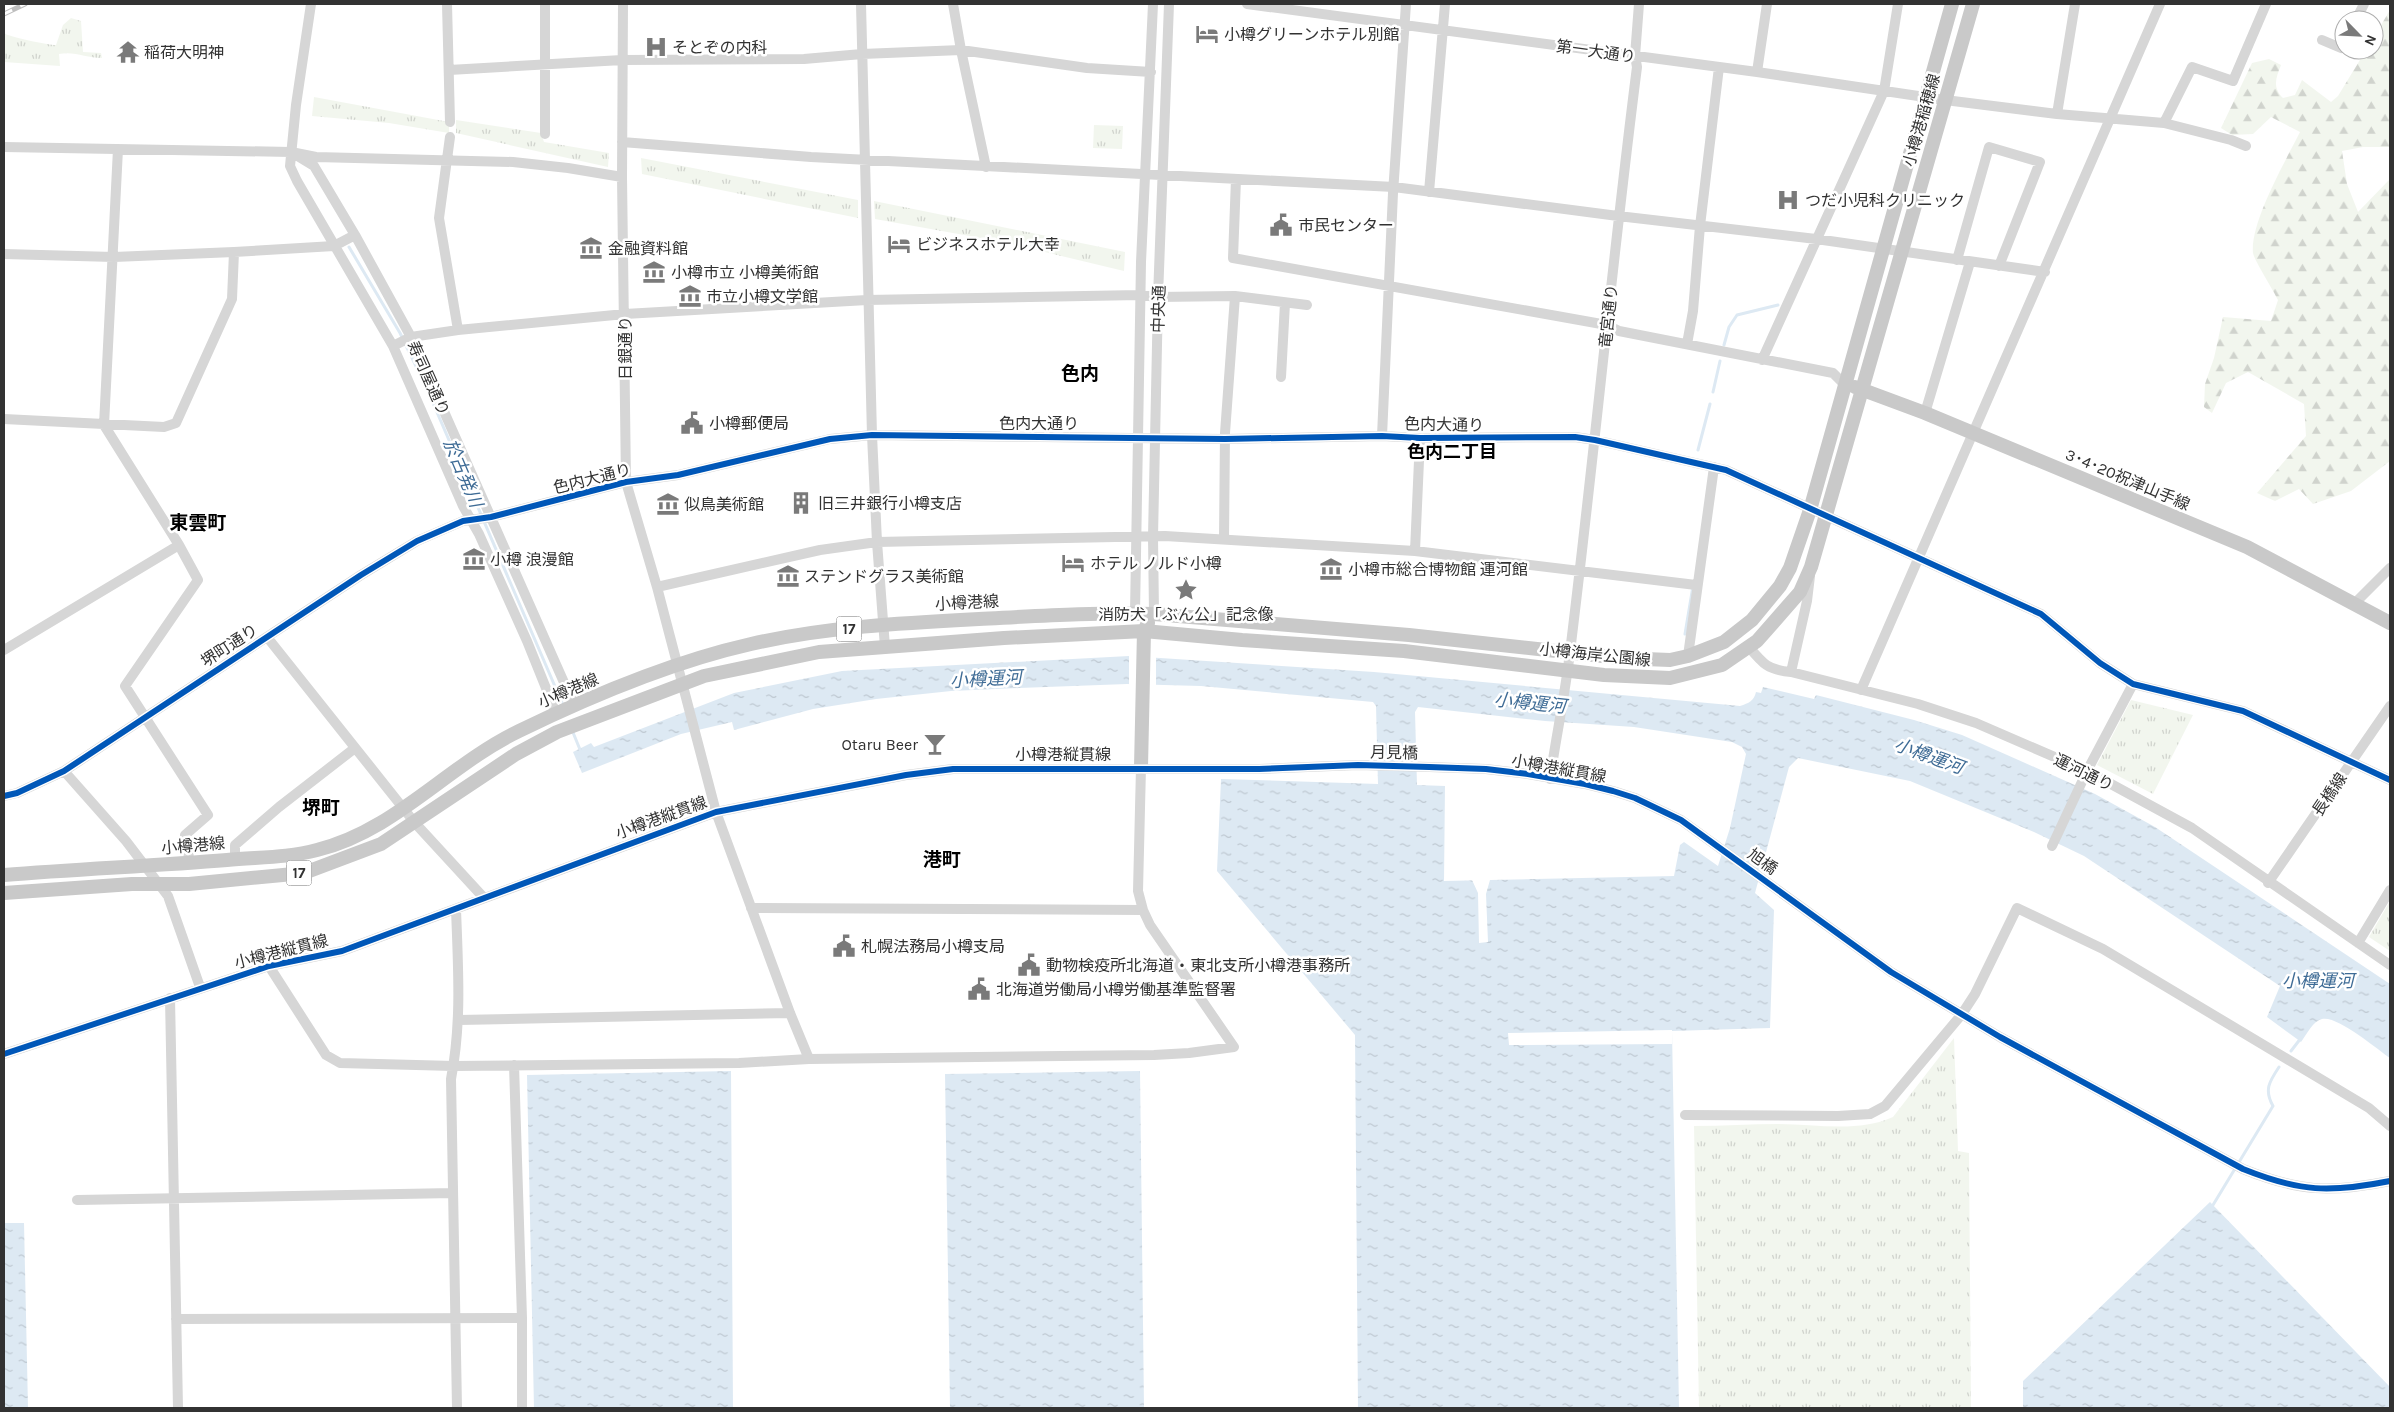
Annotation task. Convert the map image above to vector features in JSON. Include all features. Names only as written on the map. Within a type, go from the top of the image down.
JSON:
[{"type":"main road","name":"小樽港稲穂線","points":[[1845,385],[1952,4]]},
{"type":"main road","name":"小樽港稲穂線","points":[[1864,390],[1973,4]]},
{"type":"main road","name":"3･4･20祝津山手線","points":[[1845,385],[1864,390],[1925,413],[2247,547],[2390,624]]},
{"type":"main road","name":"小樽海岸公園線","points":[[1154,614],[1409,635],[1620,658],[1670,660],[1688,656],[1724,642],[1752,620],[1780,586],[1790,568],[1810,510],[1845,385]]},
{"type":"main road","name":"小樽海岸公園線","points":[[1144,631],[1404,651],[1568,669],[1604,675],[1670,678],[1722,665],[1749,647],[1766,632],[1800,592],[1812,567],[1864,390]]},
{"type":"main road","name":"小樽港線","points":[[4,875],[277,857],[318,850],[354,836],[404,808],[488,748],[514,733],[574,706],[676,666],[751,644],[884,624],[1135,613],[1154,614]]},
{"type":"main road","points":[[1135,613],[1144,631],[1141,767]]},
{"type":"main road","points":[[1144,631],[1154,614]]},
{"type":"main road","name":"17","points":[[4,893],[189,884],[304,873],[381,844],[516,754],[557,732],[704,676],[801,655],[1004,638],[1144,631]]},
{"type":"street","name":"寿司屋通り","points":[[311,4],[290,166],[337,244],[393,346],[439,453],[475,519],[556,714]]},
{"type":"street","points":[[447,4],[450,122]]},
{"type":"street","points":[[545,134],[546,4]]},
{"type":"street","name":"日銀通り","points":[[624,4],[622,177],[626,482],[657,587],[676,666],[716,812],[790,1014],[809,1059]]},
{"type":"street","points":[[860,4],[872,435],[877,542],[886,647]]},
{"type":"street","points":[[953,4],[986,167]]},
{"type":"street","name":"中央通","points":[[1135,613],[1140,295],[1152,4]]},
{"type":"street","name":"中央通","points":[[1154,614],[1154,438],[1162,175],[1170,4]]},
{"type":"street","name":"第一大通り","points":[[1247,4],[1276,6],[1404,26],[1757,72],[1945,100],[2057,114],[2164,123],[2231,140],[2246,146]]},
{"type":"street","points":[[1382,436],[1394,187],[1406,4]]},
{"type":"street","points":[[1429,192],[1446,4]]},
{"type":"street","name":"竜宮通り","points":[[1550,779],[1571,652],[1572,628],[1596,440],[1618,216],[1637,67],[1635,56],[1639,4]]},
{"type":"street","points":[[1757,72],[1767,4]]},
{"type":"street","points":[[1762,360],[1884,91],[1898,4]]},
{"type":"street","points":[[2057,114],[2075,4]]},
{"type":"street","points":[[1861,690],[2045,272],[2160,4]]},
{"type":"street","points":[[2164,123],[2192,67],[2234,80],[2266,4]]},
{"type":"street","points":[[2322,40],[2334,45]]},
{"type":"street","points":[[450,70],[622,60],[804,59],[862,54],[961,50],[1086,68],[1150,72]]},
{"type":"street","points":[[1687,344],[1693,311],[1700,226],[1719,67]]},
{"type":"street","points":[[450,137],[449,161],[440,218],[458,330]]},
{"type":"street","points":[[622,142],[864,160],[1394,187],[1816,239],[2045,272]]},
{"type":"street","points":[[4,147],[291,152],[316,157],[513,162],[568,168],[622,177]]},
{"type":"street","points":[[1957,260],[1989,147],[2040,162],[2000,266]]},
{"type":"street","points":[[118,150],[104,425],[179,545],[198,580],[125,686],[208,815],[185,834],[190,863]]},
{"type":"street","name":"寿司屋通り","points":[[291,152],[314,166],[411,337],[574,706]]},
{"type":"street","points":[[1236,179],[1233,258],[1607,324],[1619,331],[1833,374],[1845,385]]},
{"type":"street","points":[[4,254],[114,257],[234,252],[337,244],[353,236]]},
{"type":"street","points":[[4,419],[164,427],[176,422],[232,299],[234,252]]},
{"type":"street","points":[[1925,413],[1970,262]]},
{"type":"street","points":[[393,346],[411,337],[458,330],[625,314],[867,300],[1140,295],[1158,297],[1235,296],[1307,305]]},
{"type":"street","points":[[1224,539],[1225,439],[1235,296]]},
{"type":"street","points":[[1282,377],[1285,303]]},
{"type":"street","name":"色内大通り","points":[[475,519],[491,517],[626,482],[678,475],[830,439],[872,435],[1225,439],[1382,436],[1420,438],[1574,437],[1596,440],[1726,470],[1810,510],[1920,557],[2041,614],[2100,663],[2133,684],[2243,711],[2352,760],[2390,780]]},
{"type":"street","points":[[1415,551],[1420,438]]},
{"type":"street","points":[[1688,656],[1696,584],[1714,467]]},
{"type":"street","name":"堺町通り","points":[[4,796],[17,793],[64,771],[408,546],[455,523],[475,519]]},
{"type":"street","points":[[657,587],[820,550],[877,542],[1137,537],[1224,539],[1415,551],[1696,584]]},
{"type":"street","points":[[4,650],[179,545]]},
{"type":"street","points":[[1791,672],[1807,601],[1812,567]]},
{"type":"street","points":[[2354,604],[2390,568]]},
{"type":"street","points":[[267,637],[415,823],[484,898]]},
{"type":"street","name":"運河通り","points":[[1749,647],[1766,666],[1777,671],[1791,672],[1918,704],[1976,723],[2087,771],[2192,828],[2268,883],[2390,965]]},
{"type":"street","points":[[2054,841],[2087,771],[2133,684]]},
{"type":"street","name":"長橋線","points":[[2268,883],[2390,706]]},
{"type":"street","points":[[236,859],[235,845],[278,807],[355,748]]},
{"type":"street","name":"小樽港縦貫線","points":[[4,1054],[200,987],[269,966],[342,951],[716,812],[906,775],[953,769],[1141,767],[1259,769],[1358,765]]},
{"type":"street","name":"月見橋","points":[[1358,765],[1430,767]]},
{"type":"street","points":[[269,966],[326,1055],[340,1063],[454,1066],[738,1064],[809,1059],[1171,1054],[1234,1047],[1150,925],[1142,910],[1138,891],[1141,767]]},
{"type":"street","name":"小樽港縦貫線","points":[[1430,767],[1486,769],[1585,784],[1635,798],[1682,820],[1704,836]]},
{"type":"street","points":[[64,771],[146,867],[168,896],[200,987]]},
{"type":"street","name":"旭橋","points":[[1704,836],[1891,972],[1962,1014],[2243,1169],[2275,1182],[2303,1188],[2335,1189],[2390,1181]]},
{"type":"street","points":[[2358,944],[2390,890]]},
{"type":"street","points":[[751,908],[1142,910]]},
{"type":"street","points":[[1685,1115],[1870,1114],[1885,1106],[1962,1014],[1975,994],[2017,908],[2103,949],[2369,1108],[2390,1126]]},
{"type":"street","points":[[456,909],[459,1020],[451,1079],[457,1408]]},
{"type":"street","points":[[170,998],[178,1408]]},
{"type":"street","points":[[459,1020],[790,1014]]},
{"type":"street","points":[[514,1065],[522,1318],[522,1408]]},
{"type":"street","points":[[77,1200],[453,1193]]},
{"type":"street","points":[[176,1319],[522,1318]]},
{"type":"green space","points":[[2390,10],[2390,147],[2363,147],[2342,151],[2347,184],[2358,212],[2390,179],[2390,461],[2351,491],[2313,504],[2299,489],[2275,501],[2257,493],[2306,436],[2304,404],[2248,372],[2226,383],[2212,413],[2204,407],[2205,384],[2214,358],[2223,317],[2271,321],[2278,300],[2254,257],[2254,240],[2257,225],[2270,191],[2300,132],[2271,117],[2253,134],[2232,135],[2221,128],[2252,63],[2269,59],[2281,65],[2276,86],[2283,98],[2295,95],[2302,80],[2331,102],[2338,96],[2360,60],[2384,60],[2384,20]]},
{"type":"green space","points":[[71,18],[81,21],[83,52],[101,53],[102,58],[70,53],[59,54],[60,66],[4,62],[4,33],[20,39],[56,45],[63,25]]},
{"type":"green space","points":[[314,97],[449,122],[449,133],[389,123],[312,116]]},
{"type":"green space","points":[[456,120],[541,133],[544,142],[609,153],[608,167],[456,133]]},
{"type":"green space","points":[[1094,125],[1123,126],[1122,149],[1093,148]]},
{"type":"green space","points":[[641,158],[858,200],[858,218],[642,174]]},
{"type":"green space","points":[[874,201],[1125,252],[1124,271],[1003,242],[875,219]]},
{"type":"green space","points":[[2131,700],[2193,715],[2153,794],[2097,765]]},
{"type":"green space","points":[[2390,901],[2390,951],[2369,937]]},
{"type":"green space","points":[[1954,1038],[1958,1151],[1969,1153],[1971,1408],[1699,1408],[1694,1126],[1779,1124],[1851,1126],[1880,1122],[1893,1117]]},
{"type":"water","name":"小樽運河","points":[[1129,656],[1374,672],[1740,706],[1751,701],[1756,692],[1761,693],[1763,687],[1814,699],[1816,695],[1914,720],[1962,735],[2095,794],[2155,827],[2390,984],[2390,1058],[2347,1027],[2329,1019],[2322,1019],[2316,1022],[2301,1042],[2267,1017],[2280,986],[2084,856],[2034,832],[1910,781],[1798,758],[1789,767],[1755,893],[1774,910],[1770,1028],[1672,1031],[1679,1408],[1358,1408],[1355,1035],[1217,871],[1221,779],[1378,784],[1376,706],[1373,702],[1201,686],[1127,684],[951,691],[876,699],[813,709],[734,730],[732,722],[681,734],[582,773],[573,752],[591,743],[594,747],[734,693],[842,671]],"holes":[[[1418,707],[1545,721],[1634,727],[1732,742],[1742,747],[1746,754],[1730,828],[1718,866],[1684,842],[1680,845],[1674,876],[1444,881],[1445,786],[1417,785],[1415,712]]]},
{"type":"water","points":[[731,1071],[733,1408],[534,1408],[527,1075]]},
{"type":"water","points":[[1140,1071],[1144,1408],[950,1408],[945,1074]]},
{"type":"water","points":[[2210,1202],[2390,1387],[2390,1408],[2023,1408],[2023,1381]]},
{"type":"water","points":[[4,1223],[24,1223],[28,1408],[4,1408]]},
{"type":"pier","points":[[1129,654],[1156,655],[1156,685],[1129,685]]},
{"type":"pier","points":[[1472,880],[1490,880],[1486,894],[1488,942],[1479,943],[1478,893]]},
{"type":"pier","points":[[1672,1030],[1672,1044],[1509,1045],[1508,1033]]},
{"type":"waterway","name":"於古発川","points":[[349,247],[400,333],[427,389],[563,705]]},
{"type":"waterway","points":[[1724,345],[1729,327],[1737,315],[1778,305]]},
{"type":"waterway","points":[[1713,392],[1720,361]]},
{"type":"waterway","points":[[1698,450],[1710,404]]},
{"type":"waterway","points":[[1685,634],[1693,586]]},
{"type":"waterway","name":"於古発川","points":[[572,730],[581,752]]},
{"type":"waterway","points":[[2291,1051],[2301,1038]]},
{"type":"waterway","points":[[2213,1205],[2273,1106],[2268,1091],[2279,1067]]},
{"type":"railway","points":[[4,14],[25,4]]},
{"type":"cycle path","points":[[4,796],[17,793],[64,771],[361,575],[417,541],[463,521],[491,517],[626,482],[678,475],[830,439],[872,435],[1225,439],[1382,436],[1420,438],[1575,437],[1595,440],[1726,470],[2041,614],[2100,663],[2133,684],[2243,711],[2390,780]]},
{"type":"cycle path","points":[[4,1054],[269,966],[342,951],[716,812],[906,775],[953,769],[1259,769],[1358,765],[1486,769],[1528,774],[1613,791],[1635,798],[1681,820],[1891,972],[2000,1037],[2243,1169],[2263,1177],[2315,1188],[2332,1189],[2390,1181]]},
{"type":"place","name":"小樽グリーンホテル別館","points":[[1207,34]]},
{"type":"place","name":"そとぞの内科","points":[[656,47]]},
{"type":"place","name":"稲荷大明神","points":[[128,52]]},
{"type":"place","name":"つだ小児科クリニック","points":[[1788,200]]},
{"type":"place","name":"市民センター","points":[[1281,225]]},
{"type":"place","name":"ビジネスホテル大幸","points":[[899,244]]},
{"type":"place","name":"金融資料館","points":[[591,248]]},
{"type":"place","name":"小樽市立 小樽美術館","points":[[654,272]]},
{"type":"place","name":"市立小樽文学館","points":[[690,296]]},
{"type":"place","name":"小樽郵便局","points":[[692,423]]},
{"type":"place","name":"旧三井銀行小樽支店","points":[[801,503]]},
{"type":"place","name":"似鳥美術館","points":[[668,504]]},
{"type":"place","name":"小樽 浪漫館","points":[[474,559]]},
{"type":"place","name":"ホテル ノルド小樽","points":[[1073,563]]},
{"type":"place","name":"小樽市総合博物館 運河館","points":[[1331,569]]},
{"type":"place","name":"ステンドグラス美術館","points":[[788,576]]},
{"type":"place","name":"消防犬「ぶん公」記念像","points":[[1186,590]]},
{"type":"place","name":"Otaru Beer","points":[[935,744]]},
{"type":"place","name":"札幌法務局小樽支局","points":[[844,946]]},
{"type":"place","name":"動物検疫所北海道・東北支所小樽港事務所","points":[[1029,965]]},
{"type":"place","name":"北海道労働局小樽労働基準監督署","points":[[979,989]]},
{"type":"district","name":"色内","points":[[1080,373]]},
{"type":"district","name":"色内二丁目","points":[[1452,452]]},
{"type":"district","name":"東雲町","points":[[198,522]]},
{"type":"district","name":"堺町","points":[[321,807]]},
{"type":"district","name":"港町","points":[[942,859]]}]
